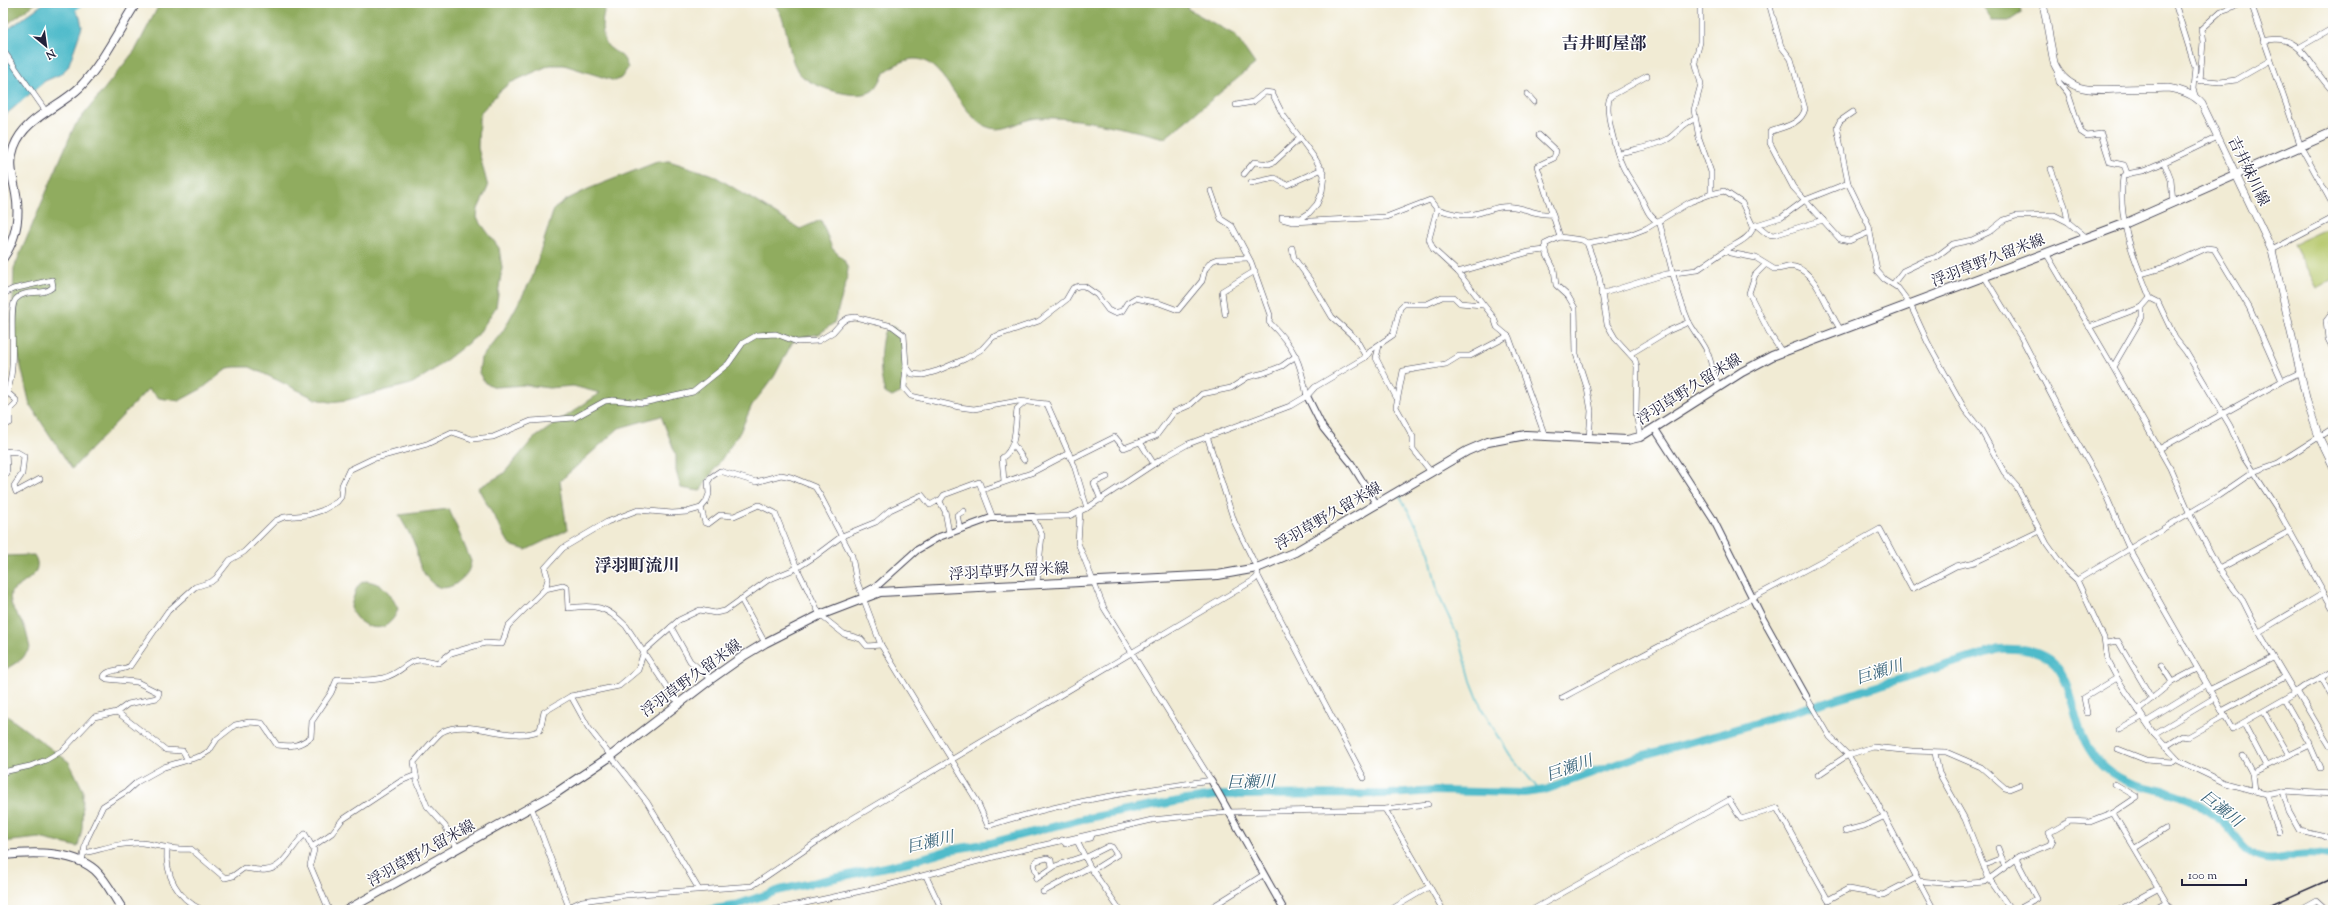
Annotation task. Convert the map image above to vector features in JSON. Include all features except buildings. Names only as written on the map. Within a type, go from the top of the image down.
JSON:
[{"type":"main road","points":[[3,258],[13,241],[17,225],[16,197],[10,165],[14,147],[22,130],[45,110],[81,86],[136,3]]},
{"type":"main road","points":[[2043,3],[2051,55],[2056,70],[2069,82],[2089,90],[2168,88],[2178,90],[2196,98]]},
{"type":"main road","name":"吉井妹川線","points":[[2196,98],[2208,115],[2272,250],[2307,402],[2319,437],[2333,466]]},
{"type":"main road","name":"浮羽草野久留米線","points":[[347,910],[458,849],[612,756],[680,702],[765,642],[820,615],[880,592],[1258,572],[1296,552],[1431,472],[1488,442],[1516,436],[1627,440],[1640,436],[1655,429],[1719,386],[1782,352],[2124,224],[2301,148],[2333,132]]},
{"type":"main road","points":[[3,855],[24,853],[73,858],[83,857],[96,871],[123,910]]},
{"type":"street","points":[[1700,3],[1700,42],[1695,61],[1701,84],[1701,90],[1694,104],[1699,138],[1711,172],[1711,194]]},
{"type":"street","points":[[1769,3],[1781,46],[1791,59],[1805,109],[1803,114],[1790,126],[1770,132],[1770,143],[1793,187],[1843,241],[1849,241],[1870,232]]},
{"type":"street","points":[[1942,3],[1979,3]]},
{"type":"street","points":[[2175,3],[2195,67],[2193,80],[2196,98]]},
{"type":"street","points":[[2200,81],[2203,42],[2201,29],[2221,11],[2245,3]]},
{"type":"street","points":[[2251,3],[2269,61],[2276,70],[2301,148],[2333,205]]},
{"type":"street","points":[[2300,47],[2333,28]]},
{"type":"street","points":[[2263,41],[2282,40],[2300,47],[2333,91]]},
{"type":"street","points":[[3,50],[45,110]]},
{"type":"street","points":[[2193,80],[2220,82],[2236,80],[2269,61]]},
{"type":"street","points":[[2056,70],[2057,78],[2068,93],[2081,132],[2087,136],[2101,134],[2110,162],[2124,164],[2127,173]]},
{"type":"street","points":[[1647,76],[1626,86],[1609,98],[1612,137],[1619,153],[1622,165],[1631,183],[1649,213],[1658,221],[1672,273],[1689,322],[1707,350],[1719,386]]},
{"type":"street","points":[[1236,105],[1253,102],[1265,92],[1269,92],[1275,96],[1283,115],[1322,170],[1324,182],[1317,204],[1306,217],[1296,219],[1282,217],[1282,219],[1293,222],[1371,219],[1403,212],[1430,200],[1437,209],[1459,215],[1469,215],[1498,207],[1513,207],[1543,215],[1553,214]]},
{"type":"street","points":[[1527,94],[1534,102]]},
{"type":"street","points":[[1853,112],[1840,121],[1837,127],[1848,183],[1870,232],[1877,271],[1884,279],[1898,288],[1910,304],[1928,343],[1965,410],[1981,430],[2004,472],[2017,487],[2040,531],[2058,560],[2076,580],[2106,643],[2105,653],[2117,678],[2142,717],[2154,734],[2177,759],[2212,778],[2266,794],[2283,791],[2333,794]]},
{"type":"street","points":[[1619,153],[1662,142],[1672,136],[1683,124],[1695,119]]},
{"type":"street","points":[[1540,135],[1555,148],[1557,153],[1550,161],[1537,166],[1560,237]]},
{"type":"street","points":[[2218,137],[2138,173],[2127,173],[2123,176],[2121,195],[2124,224],[2129,245],[2150,298],[2158,302],[2175,338],[2186,352],[2223,414],[2253,472],[2278,510],[2333,609]]},
{"type":"street","points":[[1244,174],[1254,162],[1269,164],[1274,162],[1300,138]]},
{"type":"street","points":[[2164,162],[2171,180],[2173,203]]},
{"type":"street","points":[[2051,169],[2068,222]]},
{"type":"street","points":[[1251,183],[1275,178],[1287,185],[1322,170]]},
{"type":"street","points":[[1754,226],[1782,217],[1805,200],[1848,183]]},
{"type":"street","points":[[1210,191],[1221,219],[1232,226],[1255,271],[1270,315],[1270,322],[1296,356],[1301,366],[1307,396],[1323,428],[1351,463],[1376,505]]},
{"type":"street","points":[[1587,243],[1629,235],[1675,214],[1690,202],[1724,191],[1742,203],[1754,226],[1767,234],[1774,234],[1823,220]]},
{"type":"street","points":[[1437,209],[1429,239],[1433,248],[1458,272],[1482,305],[1494,318],[1497,327],[1508,336],[1532,396],[1545,436]]},
{"type":"street","points":[[1892,284],[1903,272],[1924,261],[1936,257],[1954,244],[1972,240],[1989,232],[2004,220],[2026,214],[2046,214],[2060,217],[2087,238]]},
{"type":"street","points":[[2272,250],[2333,218]]},
{"type":"street","points":[[1601,294],[1672,273],[1697,270],[1752,233],[1754,226]]},
{"type":"street","points":[[1589,439],[1592,411],[1587,388],[1576,354],[1575,308],[1568,296],[1556,285],[1554,269],[1545,250],[1545,244],[1560,237],[1582,240],[1587,243],[1599,276],[1601,294],[1608,324],[1615,338],[1630,354],[1637,367],[1636,412],[1640,436]]},
{"type":"street","points":[[1292,248],[1294,258],[1310,280],[1332,317],[1356,339],[1366,357]]},
{"type":"street","points":[[2141,274],[2165,267],[2207,248],[2214,249],[2249,307],[2282,381]]},
{"type":"street","points":[[1458,272],[1529,252],[1545,250]]},
{"type":"street","points":[[1726,250],[1730,253],[1756,258],[1765,266],[1774,269],[1793,266],[1802,270],[1820,290],[1841,330]]},
{"type":"street","points":[[2046,253],[2159,449],[2189,512],[2219,569],[2244,601],[2273,658],[2331,748]]},
{"type":"street","points":[[906,366],[912,374],[923,375],[937,372],[966,359],[982,349],[993,337],[1039,321],[1066,300],[1073,288],[1079,286],[1084,286],[1097,295],[1108,310],[1114,313],[1122,311],[1127,304],[1135,298],[1159,303],[1178,310],[1202,281],[1205,269],[1212,261],[1217,259],[1248,258]]},
{"type":"street","points":[[1765,266],[1755,275],[1749,293],[1768,330],[1782,352]]},
{"type":"street","points":[[1225,314],[1222,291],[1255,271]]},
{"type":"street","points":[[1984,276],[2021,337],[2067,425],[2100,482],[2129,548],[2170,617],[2197,669],[2232,729],[2244,724],[2333,671]]},
{"type":"street","points":[[3,294],[13,289],[52,280],[54,284],[53,287],[44,292],[24,293],[14,300],[12,307],[13,362],[11,382],[3,400]]},
{"type":"street","points":[[864,599],[864,593],[886,578],[917,550],[929,542],[949,533],[993,518],[1069,516],[1101,500],[1154,464],[1188,444],[1271,414],[1307,396],[1315,387],[1366,357],[1371,350],[1393,336],[1400,308],[1404,304],[1427,304],[1442,297],[1454,297],[1460,303],[1482,305]]},
{"type":"street","points":[[2090,327],[2142,307],[2150,298]]},
{"type":"street","points":[[2113,367],[2142,317],[2142,307]]},
{"type":"street","points":[[2333,312],[2326,321],[2328,339],[2333,349]]},
{"type":"street","points":[[3,772],[30,766],[46,760],[63,750],[94,717],[117,712],[128,704],[157,698],[159,693],[137,682],[107,679],[104,677],[105,673],[108,671],[121,671],[130,666],[168,611],[195,587],[211,582],[216,578],[230,560],[244,552],[271,524],[284,517],[308,515],[337,502],[341,496],[344,476],[350,470],[372,459],[427,444],[452,432],[472,439],[493,437],[531,421],[542,419],[564,420],[574,418],[605,401],[613,400],[643,403],[693,392],[728,364],[743,343],[757,335],[776,334],[797,342],[818,341],[830,335],[848,318],[855,317],[892,326],[901,332],[904,341],[906,366],[904,388],[910,396],[974,409],[1025,402],[1047,404],[1070,456],[1087,508]]},
{"type":"street","points":[[1630,354],[1668,332],[1689,322]]},
{"type":"street","points":[[1396,397],[1400,390],[1403,371],[1446,364],[1459,356],[1470,356],[1508,336]]},
{"type":"street","points":[[1379,346],[1376,358],[1396,397],[1396,407],[1399,416],[1409,428],[1413,437],[1413,449],[1431,472]]},
{"type":"street","points":[[982,490],[1004,481],[1031,474],[1115,437],[1124,448],[1156,436],[1174,412],[1190,405],[1202,394],[1231,388],[1248,377],[1282,366],[1296,356]]},
{"type":"street","points":[[2159,449],[2301,372]]},
{"type":"street","points":[[3,426],[10,423],[10,410],[16,404],[16,400],[7,392]]},
{"type":"street","points":[[1004,481],[1002,458],[1008,454],[1013,444],[1017,409],[1025,402]]},
{"type":"street","points":[[2076,580],[2218,496],[2253,472],[2278,463],[2333,428]]},
{"type":"street","points":[[1655,429],[1713,519],[1751,597],[1806,696],[1830,737],[1848,756],[1884,816],[1934,910]]},
{"type":"street","points":[[1207,436],[1234,521],[1258,572],[1364,778]]},
{"type":"street","points":[[1140,442],[1154,464]]},
{"type":"street","points":[[1013,444],[1024,460]]},
{"type":"street","points":[[7,474],[5,452],[17,452],[24,456],[22,474],[14,486],[16,492],[40,479]]},
{"type":"street","points":[[329,910],[310,865],[314,850],[305,834],[285,859],[273,868],[267,870],[244,868],[233,876],[225,878],[195,851],[167,848],[143,843],[128,843],[83,857],[86,841],[103,806],[127,791],[137,782],[164,767],[187,760],[193,760],[209,751],[216,739],[235,725],[249,722],[262,723],[277,745],[293,747],[300,745],[311,737],[312,721],[332,693],[337,679],[359,681],[382,678],[398,673],[406,664],[415,659],[424,659],[438,663],[451,653],[485,643],[502,644],[508,626],[545,589],[548,579],[545,568],[563,548],[607,522],[638,510],[672,513],[687,512],[701,508],[710,494],[708,482],[716,473],[720,472],[756,482],[781,475],[815,487],[852,556],[853,568],[881,645],[950,760],[977,801],[988,826],[1021,816],[1136,790],[1211,780]]},
{"type":"street","points":[[1101,500],[1094,483],[1107,477]]},
{"type":"street","points":[[458,849],[445,826],[427,806],[416,775],[414,762],[442,732],[460,728],[496,730],[523,735],[540,730],[544,712],[571,696],[619,686],[638,670],[644,651],[679,620],[700,610],[720,612],[768,580],[797,568],[842,536],[876,522],[890,510],[922,496],[930,505],[940,501],[944,495],[979,482],[993,518]]},
{"type":"street","points":[[940,501],[945,511],[949,533]]},
{"type":"street","points":[[701,508],[705,523],[708,524],[720,515],[734,516],[759,505],[775,513],[797,568],[820,615],[844,634],[861,639],[867,646],[881,645]]},
{"type":"street","points":[[960,529],[957,516],[964,511]]},
{"type":"street","points":[[1080,511],[1078,543],[1104,608],[1211,780],[1284,910]]},
{"type":"street","points":[[1033,517],[1042,535],[1037,583]]},
{"type":"street","points":[[1562,698],[1751,597],[1815,565],[1880,529],[1912,590],[1956,566],[1975,562],[2040,531]]},
{"type":"street","points":[[2219,569],[2290,531]]},
{"type":"street","points":[[531,806],[569,908],[582,901],[613,897],[698,888],[752,886],[840,826],[1130,651],[1229,596],[1258,572]]},
{"type":"street","points":[[545,589],[563,585],[567,587],[568,608],[592,605],[616,616],[626,626],[644,651],[674,698],[680,702]]},
{"type":"street","points":[[2259,632],[2324,593]]},
{"type":"street","points":[[741,599],[765,642]]},
{"type":"street","points":[[671,627],[690,660],[711,679]]},
{"type":"street","points":[[2106,643],[2118,641],[2152,699]]},
{"type":"street","points":[[2209,690],[2273,658]]},
{"type":"street","points":[[2161,665],[2172,682]]},
{"type":"street","points":[[2138,710],[2172,682],[2197,669]]},
{"type":"street","points":[[2222,711],[2285,677]]},
{"type":"street","points":[[2321,677],[2333,698]]},
{"type":"street","points":[[2087,713],[2084,698],[2117,678]]},
{"type":"street","points":[[2146,722],[2206,685]]},
{"type":"street","points":[[571,696],[588,727],[647,802],[698,888]]},
{"type":"street","points":[[2154,734],[2214,698]]},
{"type":"street","points":[[2285,700],[2310,745],[2320,768]]},
{"type":"street","points":[[117,712],[166,750],[183,751],[187,760]]},
{"type":"street","points":[[2264,712],[2289,755]]},
{"type":"street","points":[[2165,746],[2182,736],[2188,737],[2225,716]]},
{"type":"street","points":[[2119,730],[2142,717]]},
{"type":"street","points":[[2244,724],[2266,766]]},
{"type":"street","points":[[2252,773],[2310,745]]},
{"type":"street","points":[[1818,775],[1848,756],[1873,747],[1935,753],[1946,752],[1970,761],[1986,770],[2005,788],[2009,789],[2019,785]]},
{"type":"street","points":[[2118,748],[2146,760],[2173,762],[2177,759]]},
{"type":"street","points":[[1935,753],[1939,773],[1966,819],[1984,865],[1988,880],[2011,910]]},
{"type":"street","points":[[2243,756],[2252,773],[2254,791]]},
{"type":"street","points":[[312,847],[332,833],[342,820],[400,780],[416,775]]},
{"type":"street","points":[[1532,910],[1729,800],[1741,819],[1778,808],[1828,900],[1848,889],[1883,895],[1898,885],[1917,879],[1956,884],[1988,880],[2016,859],[2051,844],[2053,840],[2049,833],[2070,821],[2090,822],[2113,813],[2137,797],[2115,784]]},
{"type":"street","points":[[2283,791],[2289,812],[2299,830],[2321,835],[2333,841]]},
{"type":"street","points":[[2266,794],[2279,833]]},
{"type":"street","points":[[773,910],[926,876],[1009,853],[1152,820],[1228,812],[1385,809],[1428,804]]},
{"type":"street","points":[[1385,809],[1442,910]]},
{"type":"street","points":[[2113,813],[2171,910]]},
{"type":"street","points":[[1845,832],[1864,826],[1884,816]]},
{"type":"street","points":[[2135,848],[2165,829]]},
{"type":"street","points":[[1062,840],[1066,844],[1091,838],[1092,834]]},
{"type":"street","points":[[1077,841],[1084,857],[1120,910]]},
{"type":"street","points":[[1044,892],[1117,855],[1112,847],[1109,846],[1084,857],[1052,867],[1037,878],[1034,865],[1036,861],[1047,858],[1051,860],[1052,867]]},
{"type":"street","points":[[167,848],[166,863],[175,888],[187,902],[202,910]]},
{"type":"street","points":[[1998,848],[2005,867]]},
{"type":"street","points":[[1984,865],[2002,858]]},
{"type":"street","points":[[2016,859],[2037,900],[2017,910]]},
{"type":"street","points":[[1207,910],[1263,875]]},
{"type":"street","points":[[926,876],[942,910]]},
{"type":"street","points":[[1390,910],[1429,887]]},
{"type":"street","points":[[2119,910],[2159,888]]},
{"type":"street","points":[[2299,910],[2317,900],[2328,910]]},
{"type":"street","points":[[2151,910],[2166,902]]},
{"type":"green space","points":[[3,3],[36,3],[3,27]]},
{"type":"green space","points":[[160,3],[607,3],[602,33],[606,44],[623,57],[628,68],[621,78],[615,81],[564,65],[550,65],[510,83],[500,91],[481,112],[479,119],[478,148],[488,187],[478,209],[477,218],[499,248],[502,268],[496,307],[477,336],[432,371],[411,384],[347,400],[330,402],[316,399],[250,367],[228,368],[203,388],[179,401],[159,398],[148,389],[72,469],[30,405],[12,328],[14,268],[74,127],[136,49]]},
{"type":"green space","points":[[773,3],[1186,3],[1188,9],[1235,35],[1255,64],[1165,138],[1085,121],[1052,118],[1030,119],[998,129],[985,126],[976,119],[967,110],[942,75],[933,66],[923,60],[913,59],[893,66],[886,71],[872,91],[865,94],[857,95],[837,92],[809,81],[797,71],[793,62],[783,21],[779,11]]},
{"type":"green space","points":[[1981,3],[2019,3],[2021,13],[2009,21],[1992,21]]},
{"type":"green space","points":[[669,161],[713,175],[800,229],[821,220],[832,248],[844,260],[848,269],[846,283],[834,323],[819,334],[799,338],[792,343],[774,377],[752,405],[740,432],[700,491],[681,488],[676,471],[676,455],[661,416],[619,428],[560,481],[567,530],[526,550],[510,545],[478,488],[503,474],[533,439],[600,393],[573,386],[549,388],[525,385],[496,387],[485,383],[479,373],[481,358],[503,331],[532,278],[554,209],[566,200],[588,189],[657,162]]},
{"type":"green space","points":[[2333,226],[2333,280],[2317,288],[2294,244]]},
{"type":"green space","points":[[894,326],[903,343],[906,382],[900,393],[892,397],[885,393],[881,370],[881,355],[884,332]]},
{"type":"green space","points":[[449,509],[471,561],[467,574],[457,583],[450,587],[444,588],[438,587],[425,575],[418,561],[416,548],[399,515]]},
{"type":"green space","points":[[34,555],[37,562],[35,572],[31,577],[11,592],[10,597],[12,606],[25,628],[30,648],[22,659],[3,671],[3,556]]},
{"type":"green space","points":[[365,581],[382,586],[392,598],[398,609],[391,621],[383,627],[371,627],[360,622],[351,607],[358,585]]},
{"type":"green space","points":[[3,713],[69,762],[83,790],[82,829],[78,847],[39,838],[3,842]]},
{"type":"water","points":[[44,3],[70,3],[80,17],[82,27],[68,67],[61,74],[45,81],[3,117],[3,33]]},
{"type":"waterway","name":"巨瀬川","points":[[65,13],[79,3]]},
{"type":"waterway","points":[[1400,496],[1428,547],[1438,594],[1460,641],[1471,681],[1482,709],[1510,755],[1540,791]]},
{"type":"waterway","name":"巨瀬川","points":[[709,910],[733,906],[780,890],[912,861],[949,850],[990,843],[1083,819],[1179,801],[1221,795],[1389,794],[1436,791],[1524,793],[1545,790],[1633,758],[1717,735],[1999,649],[2028,651],[2047,658],[2060,670],[2067,686],[2078,724],[2086,743],[2098,761],[2110,772],[2135,784],[2174,793],[2199,805],[2224,823],[2250,852],[2261,858],[2274,859],[2310,854],[2333,857]]},
{"type":"railway","points":[[2260,910],[2333,878]]},
{"type":"district","name":"吉井町屋部","points":[[1604,43]]},
{"type":"district","name":"浮羽町流川","points":[[637,565]]}]
